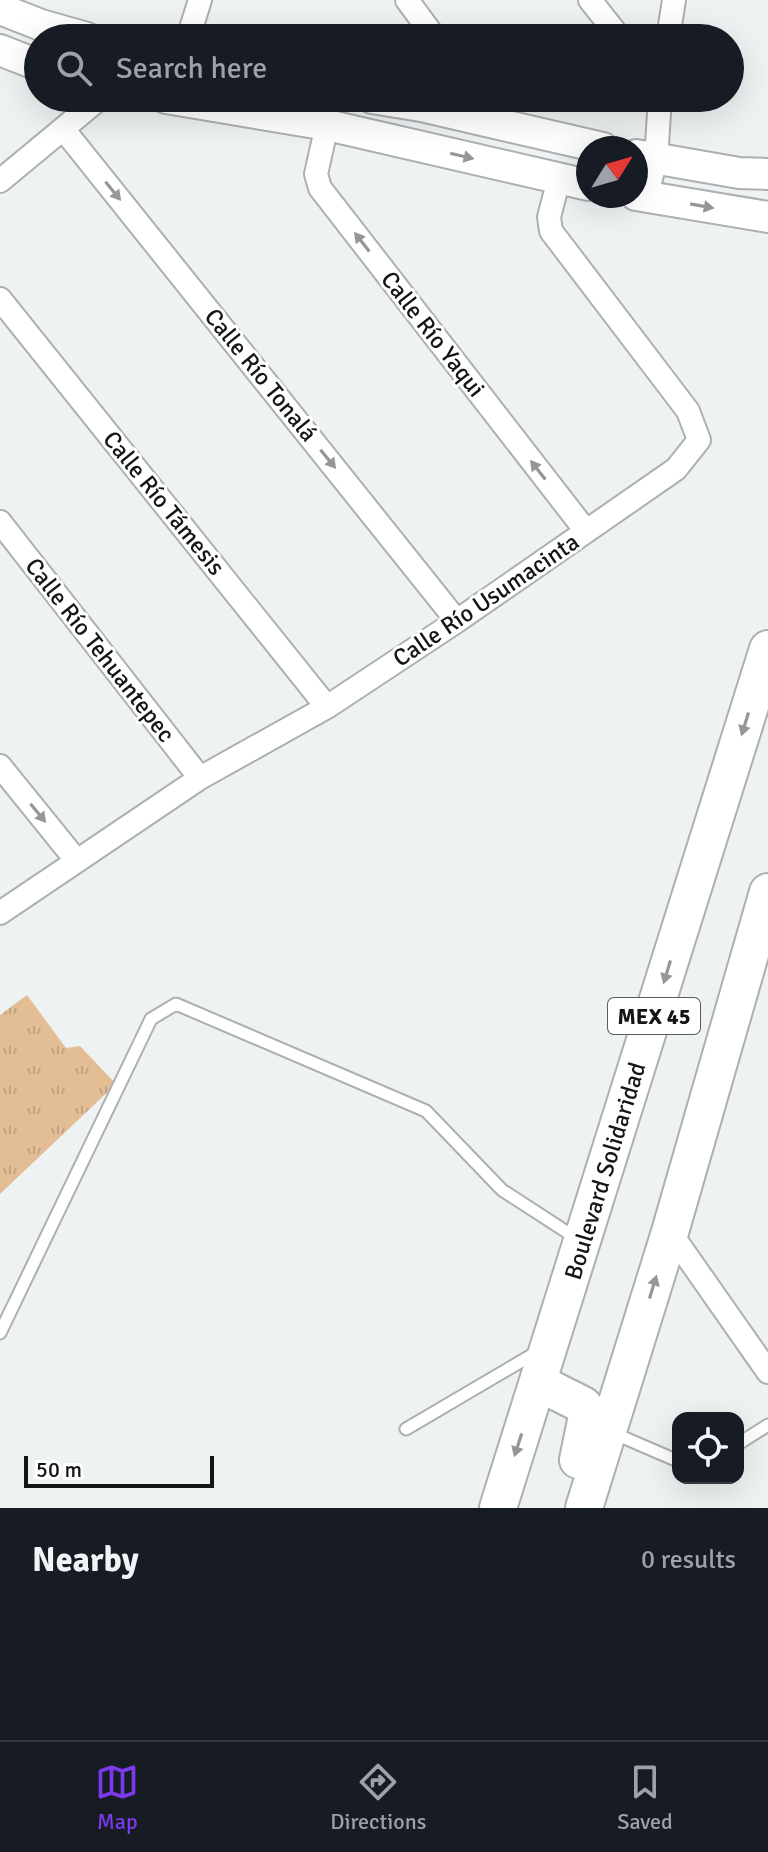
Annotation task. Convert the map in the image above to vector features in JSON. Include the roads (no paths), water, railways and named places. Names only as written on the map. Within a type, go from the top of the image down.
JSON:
[{"type":"highway","name":"Boulevard Solidaridad","points":[[498,1508],[768,649]]},
{"type":"highway","name":"MEX 45","points":[[585,1504],[670,1232],[768,892]]},
{"type":"highway","points":[[539,1383],[583,1405],[588,1411],[573,1477],[585,1504]]},
{"type":"main road","points":[[0,9],[38,24]]},
{"type":"main road","points":[[0,50],[24,59]]},
{"type":"main road","points":[[249,112],[327,125],[576,183]]},
{"type":"main road","points":[[461,112],[576,141]]},
{"type":"main road","points":[[648,158],[739,173],[768,174]]},
{"type":"main road","points":[[648,197],[768,217]]},
{"type":"street","points":[[192,24],[200,0]]},
{"type":"street","points":[[407,0],[425,24]]},
{"type":"street","points":[[590,0],[609,24]]},
{"type":"street","points":[[670,24],[674,0]]},
{"type":"street","points":[[0,181],[84,112]]},
{"type":"street","points":[[411,144],[419,112]]},
{"type":"street","points":[[648,149],[657,112]]},
{"type":"street","name":"Calle Río Yaqui","points":[[327,125],[316,174],[320,188],[586,531]]},
{"type":"street","name":"Calle Río Tonalá","points":[[64,130],[457,621]]},
{"type":"street","name":"Calle Río Usumacinta","points":[[0,913],[200,778],[327,707],[457,621],[676,469],[699,440],[688,411],[551,231],[549,217],[559,179]]},
{"type":"street","name":"Calle Río Támesis","points":[[0,299],[327,707]]},
{"type":"street","name":"Calle Río Tehuantepec","points":[[0,522],[200,778]]},
{"type":"street","points":[[0,766],[76,860]]},
{"type":"street","points":[[670,1232],[768,1372]]},
{"type":"lane","points":[[0,1333],[151,1019],[176,1004],[426,1111],[502,1190],[583,1243]]},
{"type":"lane","points":[[406,1429],[551,1343]]},
{"type":"lane","points":[[744,1440],[768,1425]]},
{"type":"lane","points":[[608,1431],[672,1458]]}]
